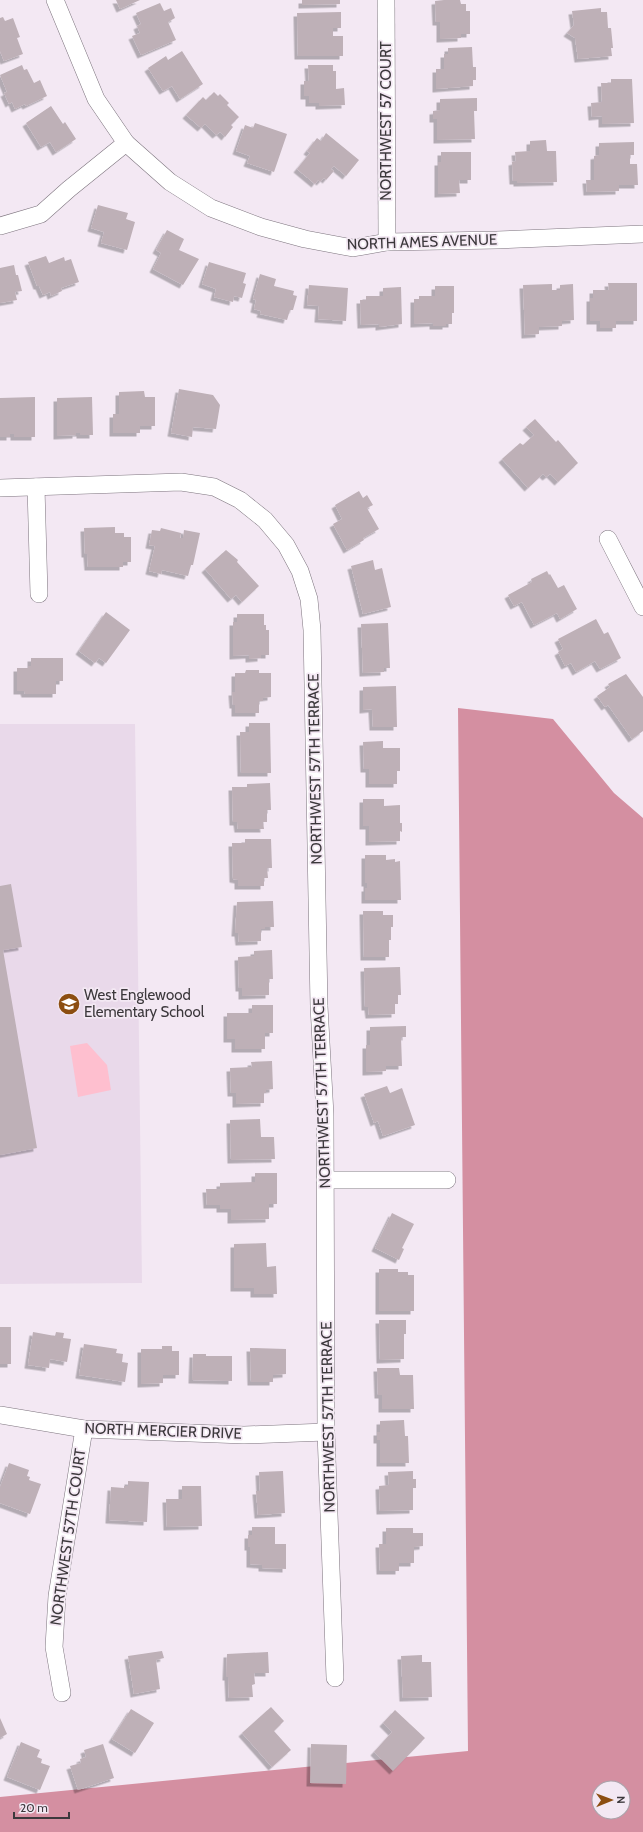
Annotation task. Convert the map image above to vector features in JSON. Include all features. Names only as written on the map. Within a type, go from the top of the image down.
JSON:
[{"type":"street","name":"NORTH AMES AVENUE","points":[[55,0],[96,99],[126,143],[170,182],[211,208],[261,227],[305,239],[353,248],[387,242],[497,240],[643,234]]},
{"type":"street","name":"NORTHWEST 57 COURT","points":[[386,0],[387,242]]},
{"type":"street","points":[[0,226],[41,214],[126,143]]},
{"type":"street","name":"NORTHWEST 57TH TERRACE","points":[[0,488],[181,482],[214,487],[240,500],[265,520],[286,545],[300,571],[309,599],[312,630],[319,998],[325,1115],[326,1432],[335,1678]]},
{"type":"street","points":[[36,487],[39,594]]},
{"type":"street","points":[[608,539],[643,607]]},
{"type":"street","points":[[325,1180],[447,1180]]},
{"type":"street","name":"NORTH MERCIER DRIVE","points":[[0,1414],[84,1429],[244,1435],[326,1432]]},
{"type":"street","name":"NORTHWEST 57TH COURT","points":[[62,1693],[54,1647],[57,1596],[84,1429]]},
{"type":"shaded area","points":[[458,708],[553,719],[614,793],[643,818],[643,1832],[0,1832],[0,1797],[468,1751]]},
{"type":"shaded area","name":"West Englewood Elementary School","points":[[0,724],[135,724],[142,1283],[0,1284]]},
{"type":"shaded area","points":[[87,1043],[107,1065],[111,1090],[78,1097],[70,1046]]},
{"type":"building","points":[[116,0],[140,0],[120,9]]},
{"type":"building","points":[[302,0],[340,0],[340,4],[302,5]]},
{"type":"building","points":[[460,0],[461,4],[466,4],[466,11],[470,11],[470,34],[461,34],[461,38],[440,39],[440,22],[436,22],[435,1]]},
{"type":"building","points":[[160,3],[164,11],[171,8],[175,18],[168,22],[176,40],[141,55],[132,36],[140,33],[137,26],[141,24],[136,13]]},
{"type":"building","points":[[601,8],[601,12],[607,12],[608,28],[611,28],[613,48],[611,48],[612,56],[578,59],[575,38],[567,33],[574,25],[572,11]]},
{"type":"building","points":[[341,12],[341,28],[333,28],[333,36],[343,36],[343,56],[298,56],[297,13]]},
{"type":"building","points":[[3,17],[5,21],[13,18],[20,37],[17,38],[23,54],[4,61],[0,51],[0,18]]},
{"type":"building","points":[[472,47],[473,67],[476,67],[476,80],[473,80],[473,86],[436,89],[436,69],[444,69],[444,54],[448,54],[448,48]]},
{"type":"building","points":[[182,51],[203,84],[180,99],[172,86],[163,91],[148,68],[166,56],[168,60]]},
{"type":"building","points":[[22,65],[24,70],[27,69],[34,83],[40,80],[47,96],[26,106],[25,104],[15,109],[12,102],[9,104],[4,93],[7,92],[0,75]]},
{"type":"building","points":[[308,65],[333,65],[333,71],[336,71],[336,89],[344,88],[345,105],[319,106],[319,103],[309,103],[309,96],[304,96],[304,81],[309,81]]},
{"type":"building","points":[[611,79],[632,79],[634,123],[602,124],[602,116],[592,117],[591,103],[602,102],[601,83],[611,83]]},
{"type":"building","points":[[214,92],[218,96],[220,94],[229,103],[227,105],[239,117],[231,125],[233,127],[225,137],[220,132],[216,135],[205,124],[201,128],[186,115],[203,97],[206,100]]},
{"type":"building","points":[[477,98],[477,111],[474,111],[475,139],[437,140],[437,119],[433,119],[433,111],[440,110],[440,99]]},
{"type":"building","points":[[51,106],[63,124],[65,122],[76,139],[56,152],[50,142],[41,147],[26,123]]},
{"type":"building","points":[[255,123],[287,134],[274,172],[247,163],[250,156],[236,151],[245,125],[253,128]]},
{"type":"building","points":[[326,133],[359,160],[346,176],[334,166],[331,169],[334,171],[326,180],[324,178],[320,182],[318,180],[315,184],[297,169],[310,153],[307,151],[317,138],[321,141]]},
{"type":"building","points":[[546,140],[547,151],[556,151],[557,182],[517,183],[517,181],[513,181],[512,162],[516,161],[515,152],[530,151],[530,141]]},
{"type":"building","points":[[634,142],[634,155],[630,155],[630,164],[637,164],[638,185],[619,185],[619,191],[587,192],[586,180],[594,180],[594,156],[599,155],[599,143]]},
{"type":"building","points":[[441,152],[471,152],[471,180],[459,180],[460,193],[438,194],[438,162],[441,162]]},
{"type":"building","points":[[98,205],[128,213],[126,219],[135,222],[127,250],[101,243],[104,232],[91,228]]},
{"type":"building","points":[[167,230],[184,239],[179,250],[199,259],[183,285],[153,269],[161,253],[156,250]]},
{"type":"building","points":[[46,256],[49,263],[64,257],[65,261],[71,259],[79,282],[61,288],[62,291],[51,296],[50,292],[43,295],[39,286],[37,286],[28,262]]},
{"type":"building","points":[[209,262],[246,273],[243,283],[246,284],[242,298],[234,296],[233,302],[214,297],[216,289],[202,284]]},
{"type":"building","points":[[14,265],[22,291],[15,292],[17,300],[0,303],[0,268]]},
{"type":"building","points":[[260,274],[276,279],[274,286],[294,291],[293,295],[297,296],[293,310],[290,310],[287,320],[260,314],[261,311],[254,309],[256,300],[253,299]]},
{"type":"building","points":[[608,283],[637,283],[637,321],[616,321],[616,328],[600,328],[600,321],[590,321],[590,298],[593,298],[593,290],[609,290]]},
{"type":"building","points":[[552,284],[552,290],[560,290],[560,285],[573,284],[574,320],[562,321],[562,326],[539,327],[539,334],[525,335],[523,285]]},
{"type":"building","points":[[309,285],[348,288],[346,321],[318,319],[319,306],[307,305]]},
{"type":"building","points":[[435,286],[454,286],[454,313],[452,313],[452,324],[446,324],[446,326],[433,326],[433,323],[414,324],[414,299],[419,299],[419,296],[435,296]]},
{"type":"building","points":[[401,287],[402,324],[379,327],[379,324],[361,325],[360,300],[366,300],[366,296],[383,296],[383,288]]},
{"type":"building","points":[[179,389],[213,395],[220,405],[216,429],[193,427],[192,437],[171,433]]},
{"type":"building","points":[[144,391],[145,397],[155,397],[155,426],[140,426],[140,433],[113,433],[113,414],[119,414],[119,392]]},
{"type":"building","points":[[35,397],[35,437],[14,437],[14,434],[10,434],[10,437],[0,437],[0,398]]},
{"type":"building","points":[[92,397],[93,435],[80,435],[80,433],[76,433],[76,435],[57,436],[57,398]]},
{"type":"building","points":[[535,419],[556,442],[558,440],[578,463],[558,482],[550,474],[546,477],[543,474],[528,488],[502,459],[520,443],[523,445],[534,435],[526,427]]},
{"type":"building","points":[[359,491],[363,498],[367,495],[373,505],[367,508],[379,529],[363,538],[364,540],[347,550],[333,524],[342,519],[335,505]]},
{"type":"building","points":[[115,527],[115,533],[124,533],[124,537],[131,537],[131,562],[123,562],[123,567],[88,567],[87,554],[85,554],[84,528]]},
{"type":"building","points":[[161,528],[181,533],[180,538],[183,538],[184,530],[200,533],[193,565],[191,565],[188,576],[162,570],[161,574],[149,571],[155,546],[149,545],[152,530],[160,531]]},
{"type":"building","points":[[226,550],[238,560],[237,562],[259,586],[242,602],[236,595],[231,599],[205,569]]},
{"type":"building","points":[[373,560],[375,570],[382,568],[391,607],[363,614],[351,566]]},
{"type":"building","points":[[547,571],[558,588],[564,585],[577,609],[560,619],[557,613],[534,625],[522,602],[514,606],[508,595],[532,582],[531,579]]},
{"type":"building","points":[[106,612],[130,630],[106,663],[99,658],[95,663],[79,651]]},
{"type":"building","points":[[237,614],[264,614],[264,625],[266,625],[266,630],[269,630],[269,655],[261,655],[261,658],[249,659],[249,655],[233,656],[233,622],[237,622]]},
{"type":"building","points":[[596,619],[604,634],[608,632],[621,658],[600,669],[595,661],[576,672],[571,663],[565,666],[558,652],[563,649],[558,639]]},
{"type":"building","points":[[388,623],[390,668],[384,668],[384,672],[363,673],[361,624]]},
{"type":"building","points":[[31,658],[63,658],[63,681],[56,681],[56,694],[25,694],[24,691],[17,691],[17,668],[28,668],[28,666],[31,666]]},
{"type":"building","points":[[246,670],[259,670],[259,673],[271,673],[271,697],[263,698],[263,701],[259,701],[259,713],[235,713],[232,692],[235,692],[235,673],[245,673]]},
{"type":"building","points":[[626,674],[643,697],[643,731],[632,739],[608,705],[605,707],[597,696],[610,687],[608,684]]},
{"type":"building","points":[[396,686],[397,727],[373,727],[372,709],[363,710],[363,687]]},
{"type":"building","points":[[249,723],[270,723],[271,773],[241,773],[240,732],[249,732]]},
{"type":"building","points":[[383,741],[383,748],[400,748],[400,771],[397,771],[397,784],[369,784],[369,769],[364,769],[363,742]]},
{"type":"building","points":[[270,783],[271,810],[267,810],[267,822],[263,822],[264,829],[238,829],[237,822],[233,822],[232,787],[247,787],[247,784]]},
{"type":"building","points":[[363,799],[384,799],[384,806],[400,805],[400,823],[402,823],[402,832],[400,831],[400,841],[369,842],[369,826],[363,826]]},
{"type":"building","points":[[245,839],[271,839],[272,868],[267,868],[268,878],[264,878],[264,886],[238,886],[238,880],[233,879],[232,843],[245,843]]},
{"type":"building","points":[[365,855],[386,855],[386,860],[395,859],[395,862],[400,861],[401,900],[365,900],[365,888],[367,888],[367,883],[365,883]]},
{"type":"building","points":[[11,884],[22,947],[3,950],[37,1148],[0,1155],[0,886]]},
{"type":"building","points":[[273,901],[274,927],[265,927],[265,929],[261,929],[261,941],[239,942],[238,933],[235,933],[237,902]]},
{"type":"building","points":[[363,911],[383,911],[383,915],[393,915],[391,940],[389,940],[389,957],[364,957]]},
{"type":"building","points":[[272,950],[273,979],[269,979],[269,995],[242,996],[242,988],[239,988],[238,957],[254,956],[254,951]]},
{"type":"building","points":[[400,967],[401,995],[398,995],[398,1004],[395,1004],[395,1014],[369,1015],[368,1007],[365,1007],[364,968]]},
{"type":"building","points":[[252,1005],[273,1005],[273,1033],[265,1033],[265,1049],[235,1049],[235,1039],[227,1039],[227,1013],[252,1013]]},
{"type":"building","points":[[406,1026],[406,1037],[401,1037],[402,1066],[386,1066],[386,1071],[366,1072],[366,1045],[370,1045],[370,1027]]},
{"type":"building","points":[[272,1061],[273,1089],[266,1090],[266,1093],[264,1093],[264,1103],[236,1104],[236,1093],[231,1093],[230,1068],[252,1067],[251,1062]]},
{"type":"building","points":[[387,1086],[390,1093],[402,1088],[415,1125],[383,1136],[378,1121],[374,1123],[364,1094]]},
{"type":"building","points":[[260,1119],[261,1137],[274,1137],[275,1159],[231,1160],[230,1120]]},
{"type":"building","points":[[255,1173],[277,1173],[277,1204],[269,1204],[269,1219],[231,1220],[231,1209],[220,1209],[220,1205],[207,1205],[206,1189],[220,1189],[220,1183],[255,1182]]},
{"type":"building","points":[[392,1213],[414,1224],[402,1248],[404,1249],[399,1260],[375,1248]]},
{"type":"building","points":[[266,1243],[267,1267],[276,1266],[277,1294],[254,1294],[254,1288],[234,1288],[234,1244]]},
{"type":"building","points":[[379,1269],[398,1269],[398,1272],[408,1272],[408,1275],[414,1275],[414,1311],[379,1311]]},
{"type":"building","points":[[379,1320],[406,1320],[406,1334],[404,1334],[404,1359],[380,1360]]},
{"type":"building","points":[[0,1327],[11,1327],[11,1364],[0,1364]]},
{"type":"building","points":[[33,1332],[55,1336],[56,1332],[64,1333],[63,1338],[71,1339],[67,1362],[50,1359],[49,1368],[28,1365]]},
{"type":"building","points":[[84,1344],[117,1349],[116,1353],[123,1354],[122,1362],[128,1363],[125,1382],[79,1375]]},
{"type":"building","points":[[162,1346],[172,1346],[172,1351],[179,1351],[179,1375],[163,1375],[163,1383],[141,1384],[141,1349],[162,1349]]},
{"type":"building","points":[[250,1348],[286,1349],[286,1374],[273,1375],[273,1382],[251,1382]]},
{"type":"building","points":[[193,1354],[206,1354],[206,1356],[232,1356],[232,1381],[192,1380]]},
{"type":"building","points":[[377,1368],[399,1368],[400,1375],[413,1375],[414,1409],[382,1409],[382,1395],[378,1395]]},
{"type":"building","points":[[404,1420],[405,1436],[408,1436],[409,1463],[380,1463],[380,1440],[377,1440],[377,1432],[380,1432],[380,1421]]},
{"type":"building","points":[[9,1463],[29,1470],[27,1476],[30,1477],[29,1480],[41,1484],[30,1514],[0,1503],[0,1487]]},
{"type":"building","points":[[283,1471],[285,1513],[258,1515],[256,1491],[260,1491],[259,1472]]},
{"type":"building","points":[[413,1471],[413,1479],[416,1479],[416,1488],[413,1488],[413,1510],[380,1511],[379,1486],[389,1485],[388,1472]]},
{"type":"building","points":[[128,1481],[149,1482],[147,1522],[109,1520],[111,1487],[124,1488],[124,1486],[128,1486]]},
{"type":"building","points":[[182,1486],[201,1486],[202,1526],[167,1527],[166,1499],[182,1499]]},
{"type":"building","points":[[252,1527],[275,1527],[275,1544],[286,1544],[286,1569],[262,1568],[262,1565],[250,1564],[248,1535],[252,1535]]},
{"type":"building","points":[[386,1528],[413,1528],[413,1533],[423,1533],[423,1546],[414,1547],[414,1563],[399,1563],[399,1571],[380,1571],[379,1544],[386,1544]]},
{"type":"building","points":[[162,1651],[164,1658],[156,1660],[160,1689],[134,1694],[128,1656]]},
{"type":"building","points":[[268,1652],[269,1673],[254,1673],[255,1684],[252,1685],[253,1697],[229,1698],[228,1677],[226,1677],[227,1654]]},
{"type":"building","points":[[422,1655],[422,1662],[431,1662],[432,1697],[403,1698],[401,1656]]},
{"type":"building","points":[[271,1707],[284,1721],[274,1731],[291,1750],[272,1767],[242,1733]]},
{"type":"building","points":[[131,1709],[154,1723],[135,1753],[112,1739]]},
{"type":"building","points":[[395,1710],[425,1738],[393,1771],[374,1752],[392,1732],[383,1723]]},
{"type":"building","points":[[0,1718],[7,1734],[0,1738]]},
{"type":"building","points":[[21,1742],[40,1750],[37,1757],[42,1759],[41,1763],[50,1766],[40,1790],[7,1777]]},
{"type":"building","points":[[103,1744],[114,1778],[78,1790],[70,1766],[81,1763],[80,1759],[86,1757],[84,1750]]},
{"type":"building","points":[[311,1744],[347,1745],[346,1784],[310,1783]]},
{"type":"place","name":"West Englewood Elementary School","points":[[69,1004]]}]
